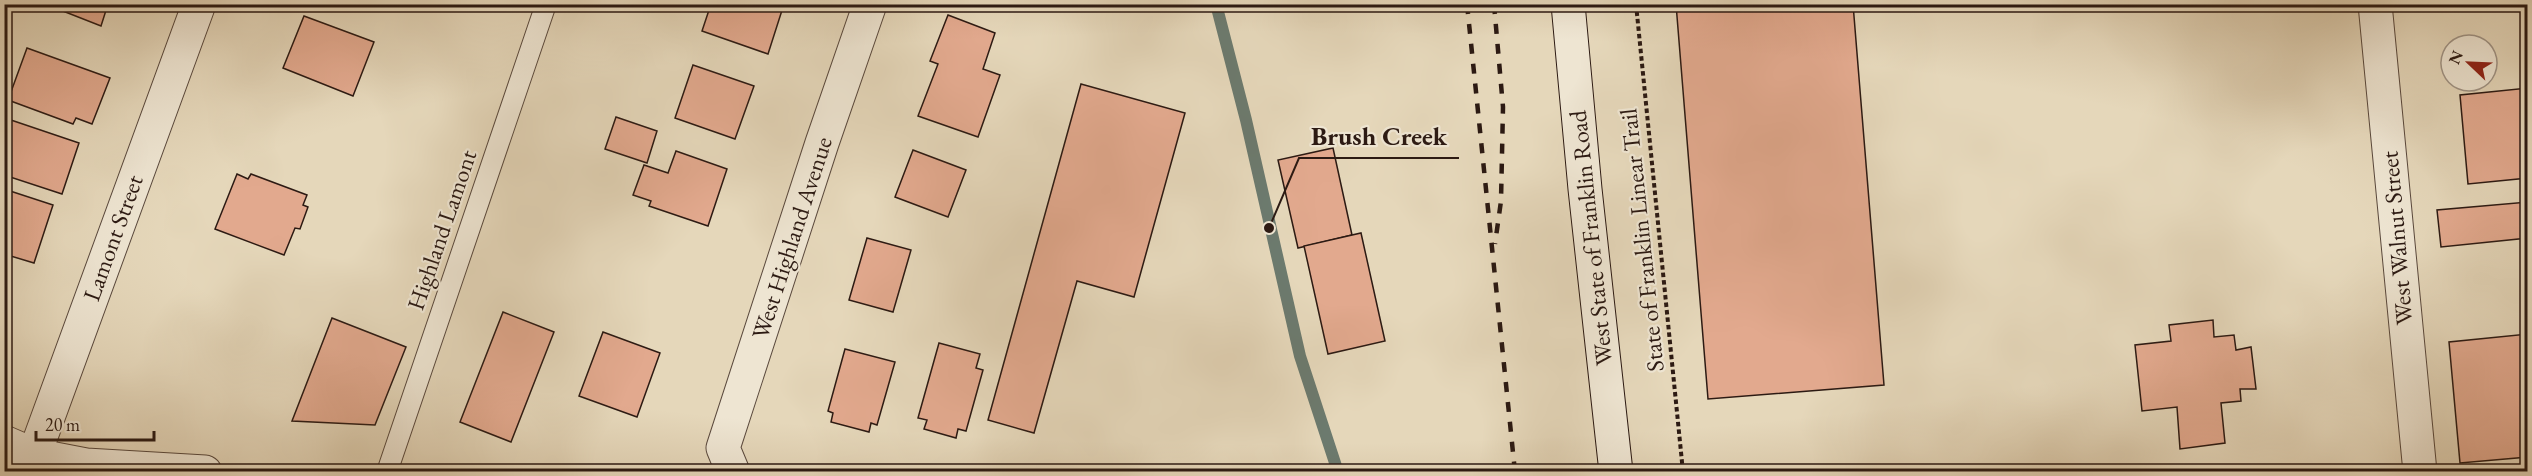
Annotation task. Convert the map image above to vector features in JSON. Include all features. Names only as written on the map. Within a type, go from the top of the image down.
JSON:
[{"type":"street","name":"Lamont Street","points":[[22,456],[199,4]]},
{"type":"street","name":"West Highland Avenue","points":[[733,471],[723,448],[822,143],[870,4]]},
{"type":"street","name":"West State of Franklin Road","points":[[1568,4],[1585,189],[1616,471]]},
{"type":"street","name":"West Walnut Street","points":[[2375,4],[2420,471]]},
{"type":"street","points":[[22,456],[86,465],[205,471]]},
{"type":"lane","name":"Highland Lamont","points":[[387,471],[546,4]]},
{"type":"path","name":"State of Franklin Linear Trail","points":[[1636,4],[1683,471]]},
{"type":"building","points":[[45,4],[108,4],[101,26]]},
{"type":"building","points":[[711,4],[784,4],[768,54],[702,31]]},
{"type":"building","points":[[1676,4],[1853,4],[1884,385],[1708,399]]},
{"type":"building","points":[[948,15],[995,33],[983,69],[1000,75],[978,137],[918,116],[938,64],[930,61]]},
{"type":"building","points":[[304,16],[374,42],[353,96],[283,68]]},
{"type":"building","points":[[27,48],[110,78],[92,124],[76,118],[73,124],[8,100]]},
{"type":"building","points":[[693,65],[754,86],[735,139],[675,118]]},
{"type":"building","points":[[1081,84],[1185,113],[1134,297],[1077,281],[1034,433],[988,420]]},
{"type":"building","points":[[2528,88],[2528,178],[2468,184],[2460,95],[2499,93],[2499,91]]},
{"type":"building","points":[[616,117],[657,131],[647,163],[605,149]]},
{"type":"building","points":[[5,118],[79,143],[62,194],[4,175]]},
{"type":"building","points":[[1333,148],[1352,235],[1298,248],[1278,160]]},
{"type":"building","points":[[913,150],[966,170],[948,217],[895,197]]},
{"type":"building","points":[[676,151],[727,169],[708,226],[649,206],[651,201],[633,195],[644,165],[668,173]]},
{"type":"building","points":[[237,174],[248,179],[251,174],[307,195],[303,205],[308,207],[300,229],[295,228],[284,255],[215,229]]},
{"type":"building","points":[[4,189],[53,205],[34,263],[4,254]]},
{"type":"building","points":[[2528,202],[2528,238],[2441,247],[2437,210]]},
{"type":"building","points":[[1361,233],[1385,341],[1328,354],[1304,246]]},
{"type":"building","points":[[867,238],[911,250],[893,312],[849,300]]},
{"type":"building","points":[[503,312],[554,332],[511,442],[460,422]]},
{"type":"building","points":[[332,318],[406,347],[375,425],[292,421]]},
{"type":"building","points":[[2213,320],[2214,337],[2234,335],[2236,350],[2251,347],[2256,389],[2240,389],[2241,401],[2221,403],[2225,443],[2180,449],[2177,407],[2142,411],[2135,345],[2171,341],[2169,325]]},
{"type":"building","points":[[603,332],[660,353],[637,417],[579,396]]},
{"type":"building","points":[[2528,334],[2528,457],[2460,463],[2449,342]]},
{"type":"building","points":[[939,343],[980,354],[976,368],[983,370],[966,431],[958,429],[956,438],[924,429],[927,420],[918,418]]},
{"type":"building","points":[[845,349],[895,362],[877,425],[871,423],[869,432],[831,422],[833,413],[828,411]]},
{"type":"waterway","points":[[1216,4],[1246,120],[1300,356],[1338,472]]},
{"type":"railway","points":[[1467,4],[1515,472]]},
{"type":"railway","points":[[1494,4],[1503,107],[1501,201],[1495,244]]},
{"type":"place","name":"Brush Creek","points":[[1269,228]]}]
